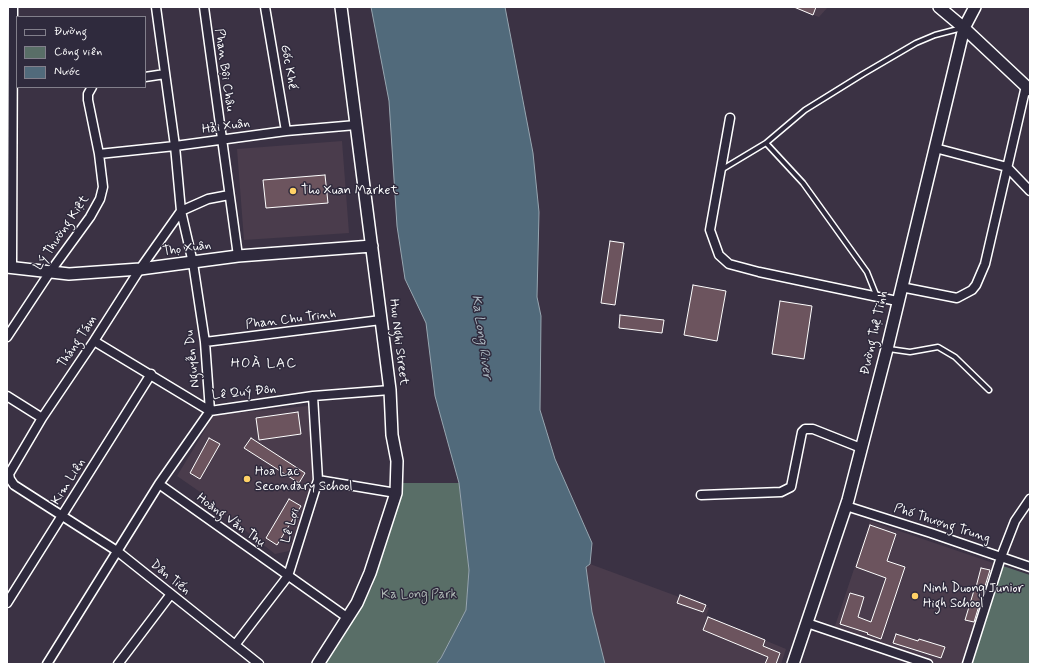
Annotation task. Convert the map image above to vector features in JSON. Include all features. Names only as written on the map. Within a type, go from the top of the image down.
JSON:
[{"type":"street","points":[[10,267],[10,86],[12,7]]},
{"type":"street","name":"Nguyễn Du","points":[[156,7],[175,146],[181,210],[193,263],[205,342],[210,411]]},
{"type":"street","name":"Phan Bội Châu","points":[[204,7],[238,256]]},
{"type":"street","name":"Gốc Khế","points":[[265,7],[286,131]]},
{"type":"street","name":"Huu Nghi Street","points":[[318,664],[357,603],[370,573],[396,493],[397,461],[392,435],[390,390],[341,7]]},
{"type":"street","points":[[901,287],[957,298],[972,290],[976,285],[986,264],[1007,167],[1028,88],[964,28],[939,7]]},
{"type":"street","name":"Đường Tuệ Tĩnh","points":[[795,663],[846,506],[887,349],[897,301],[964,28],[975,7]]},
{"type":"street","points":[[146,77],[165,74]]},
{"type":"street","name":"Lý Thường Kiệt","points":[[7,337],[50,272],[90,217],[100,199],[103,187],[99,154],[88,100],[88,94],[91,88]]},
{"type":"street","points":[[730,118],[710,230],[719,255],[729,264],[759,272],[897,301]]},
{"type":"street","name":"Hải Xuân","points":[[99,154],[175,146],[286,131],[356,126]]},
{"type":"street","points":[[935,148],[1007,167],[1030,191]]},
{"type":"street","points":[[181,210],[208,199],[229,194]]},
{"type":"street","name":"Tháng Tám","points":[[62,515],[14,485],[9,474],[42,418],[140,269],[181,210]]},
{"type":"street","name":"Thọ Xuân","points":[[10,267],[69,274],[140,269],[238,256],[372,246]]},
{"type":"street","name":"Phan Chu Trinh","points":[[205,342],[381,320]]},
{"type":"street","name":"Lê Quý Đôn","points":[[94,341],[210,411],[313,396],[390,390]]},
{"type":"street","name":"Kim Liên","points":[[7,603],[151,374]]},
{"type":"street","points":[[7,396],[42,418]]},
{"type":"street","name":"Lê Lợi","points":[[235,645],[288,576],[318,480],[313,396]]},
{"type":"street","points":[[47,664],[159,484],[210,411]]},
{"type":"street","points":[[701,495],[781,492],[791,487],[802,432],[805,429],[813,429],[861,448]]},
{"type":"street","points":[[318,480],[396,493]]},
{"type":"street","name":"Hoàng Văn Thụ","points":[[159,484],[348,618]]},
{"type":"street","points":[[966,664],[1000,557],[1015,521],[1030,499]]},
{"type":"street","name":"Phố Thượng Trung","points":[[846,506],[932,533],[1030,567]]},
{"type":"street","name":"Dân Tiến","points":[[62,515],[117,551],[259,664]]},
{"type":"street","points":[[118,664],[170,594]]},
{"type":"street","points":[[807,623],[928,664]]},
{"type":"lane","points":[[721,170],[766,143],[805,110],[863,74],[935,35],[964,28]]},
{"type":"lane","points":[[766,143],[802,183],[867,272],[877,297]]},
{"type":"lane","points":[[887,349],[910,352],[938,347],[955,357],[989,390]]},
{"type":"shaded area","points":[[790,7],[828,7],[819,17]]},
{"type":"shaded area","name":"Tho Xuan Market","points":[[342,141],[349,233],[244,240],[237,149]]},
{"type":"shaded area","name":"Hoa Lac Secondary School","points":[[308,406],[313,482],[289,551],[275,554],[208,501],[203,494],[177,476],[214,415]]},
{"type":"shaded area","name":"Ninh Duong Junior High School","points":[[870,521],[996,564],[963,664],[939,664],[834,629]]},
{"type":"shaded area","points":[[590,564],[709,608],[706,616],[786,649],[781,664],[605,664],[592,612],[586,566]]},
{"type":"green space","name":"Ka Long Park","points":[[397,483],[459,483],[469,570],[466,610],[441,658],[436,664],[320,664],[358,611],[372,587]]},
{"type":"green space","points":[[1000,565],[1030,575],[1030,664],[968,664]]},
{"type":"water","name":"Ka Long River","points":[[371,7],[505,7],[533,153],[539,212],[537,297],[541,316],[540,410],[555,459],[592,543],[590,564],[586,567],[592,612],[605,664],[436,664],[441,658],[466,610],[469,570],[459,483],[435,396],[426,323],[405,279],[397,226],[389,101]]},
{"type":"building","points":[[794,7],[816,7],[813,15]]},
{"type":"building","points":[[325,175],[328,203],[266,208],[263,180]]},
{"type":"building","points":[[610,241],[624,243],[615,305],[601,303]]},
{"type":"building","points":[[693,285],[726,291],[717,341],[684,335]]},
{"type":"building","points":[[780,301],[812,306],[804,359],[772,354]]},
{"type":"building","points":[[620,315],[664,320],[662,333],[619,328]]},
{"type":"building","points":[[298,412],[301,434],[259,440],[256,418]]},
{"type":"building","points":[[209,438],[220,444],[200,479],[190,473]]},
{"type":"building","points":[[251,438],[305,473],[299,483],[244,448]]},
{"type":"building","points":[[289,499],[301,506],[277,545],[266,538]]},
{"type":"building","points":[[870,525],[896,534],[887,561],[905,567],[881,639],[840,624],[850,593],[864,597],[858,617],[871,622],[886,578],[856,567]]},
{"type":"building","points":[[981,568],[990,570],[974,622],[965,620]]},
{"type":"building","points":[[680,595],[706,605],[703,612],[677,603]]},
{"type":"building","points":[[708,617],[765,640],[763,646],[780,653],[776,664],[765,664],[768,657],[703,630]]},
{"type":"building","points":[[896,634],[945,647],[941,658],[893,643]]},
{"type":"place","name":"Tho Xuan Market","points":[[293,191]]},
{"type":"place","name":"Hoa Lac Secondary School","points":[[247,479]]},
{"type":"place","name":"Ninh Duong Junior High School","points":[[915,596]]},
{"type":"district","name":"HOÀ LẠC","points":[[264,364]]}]
